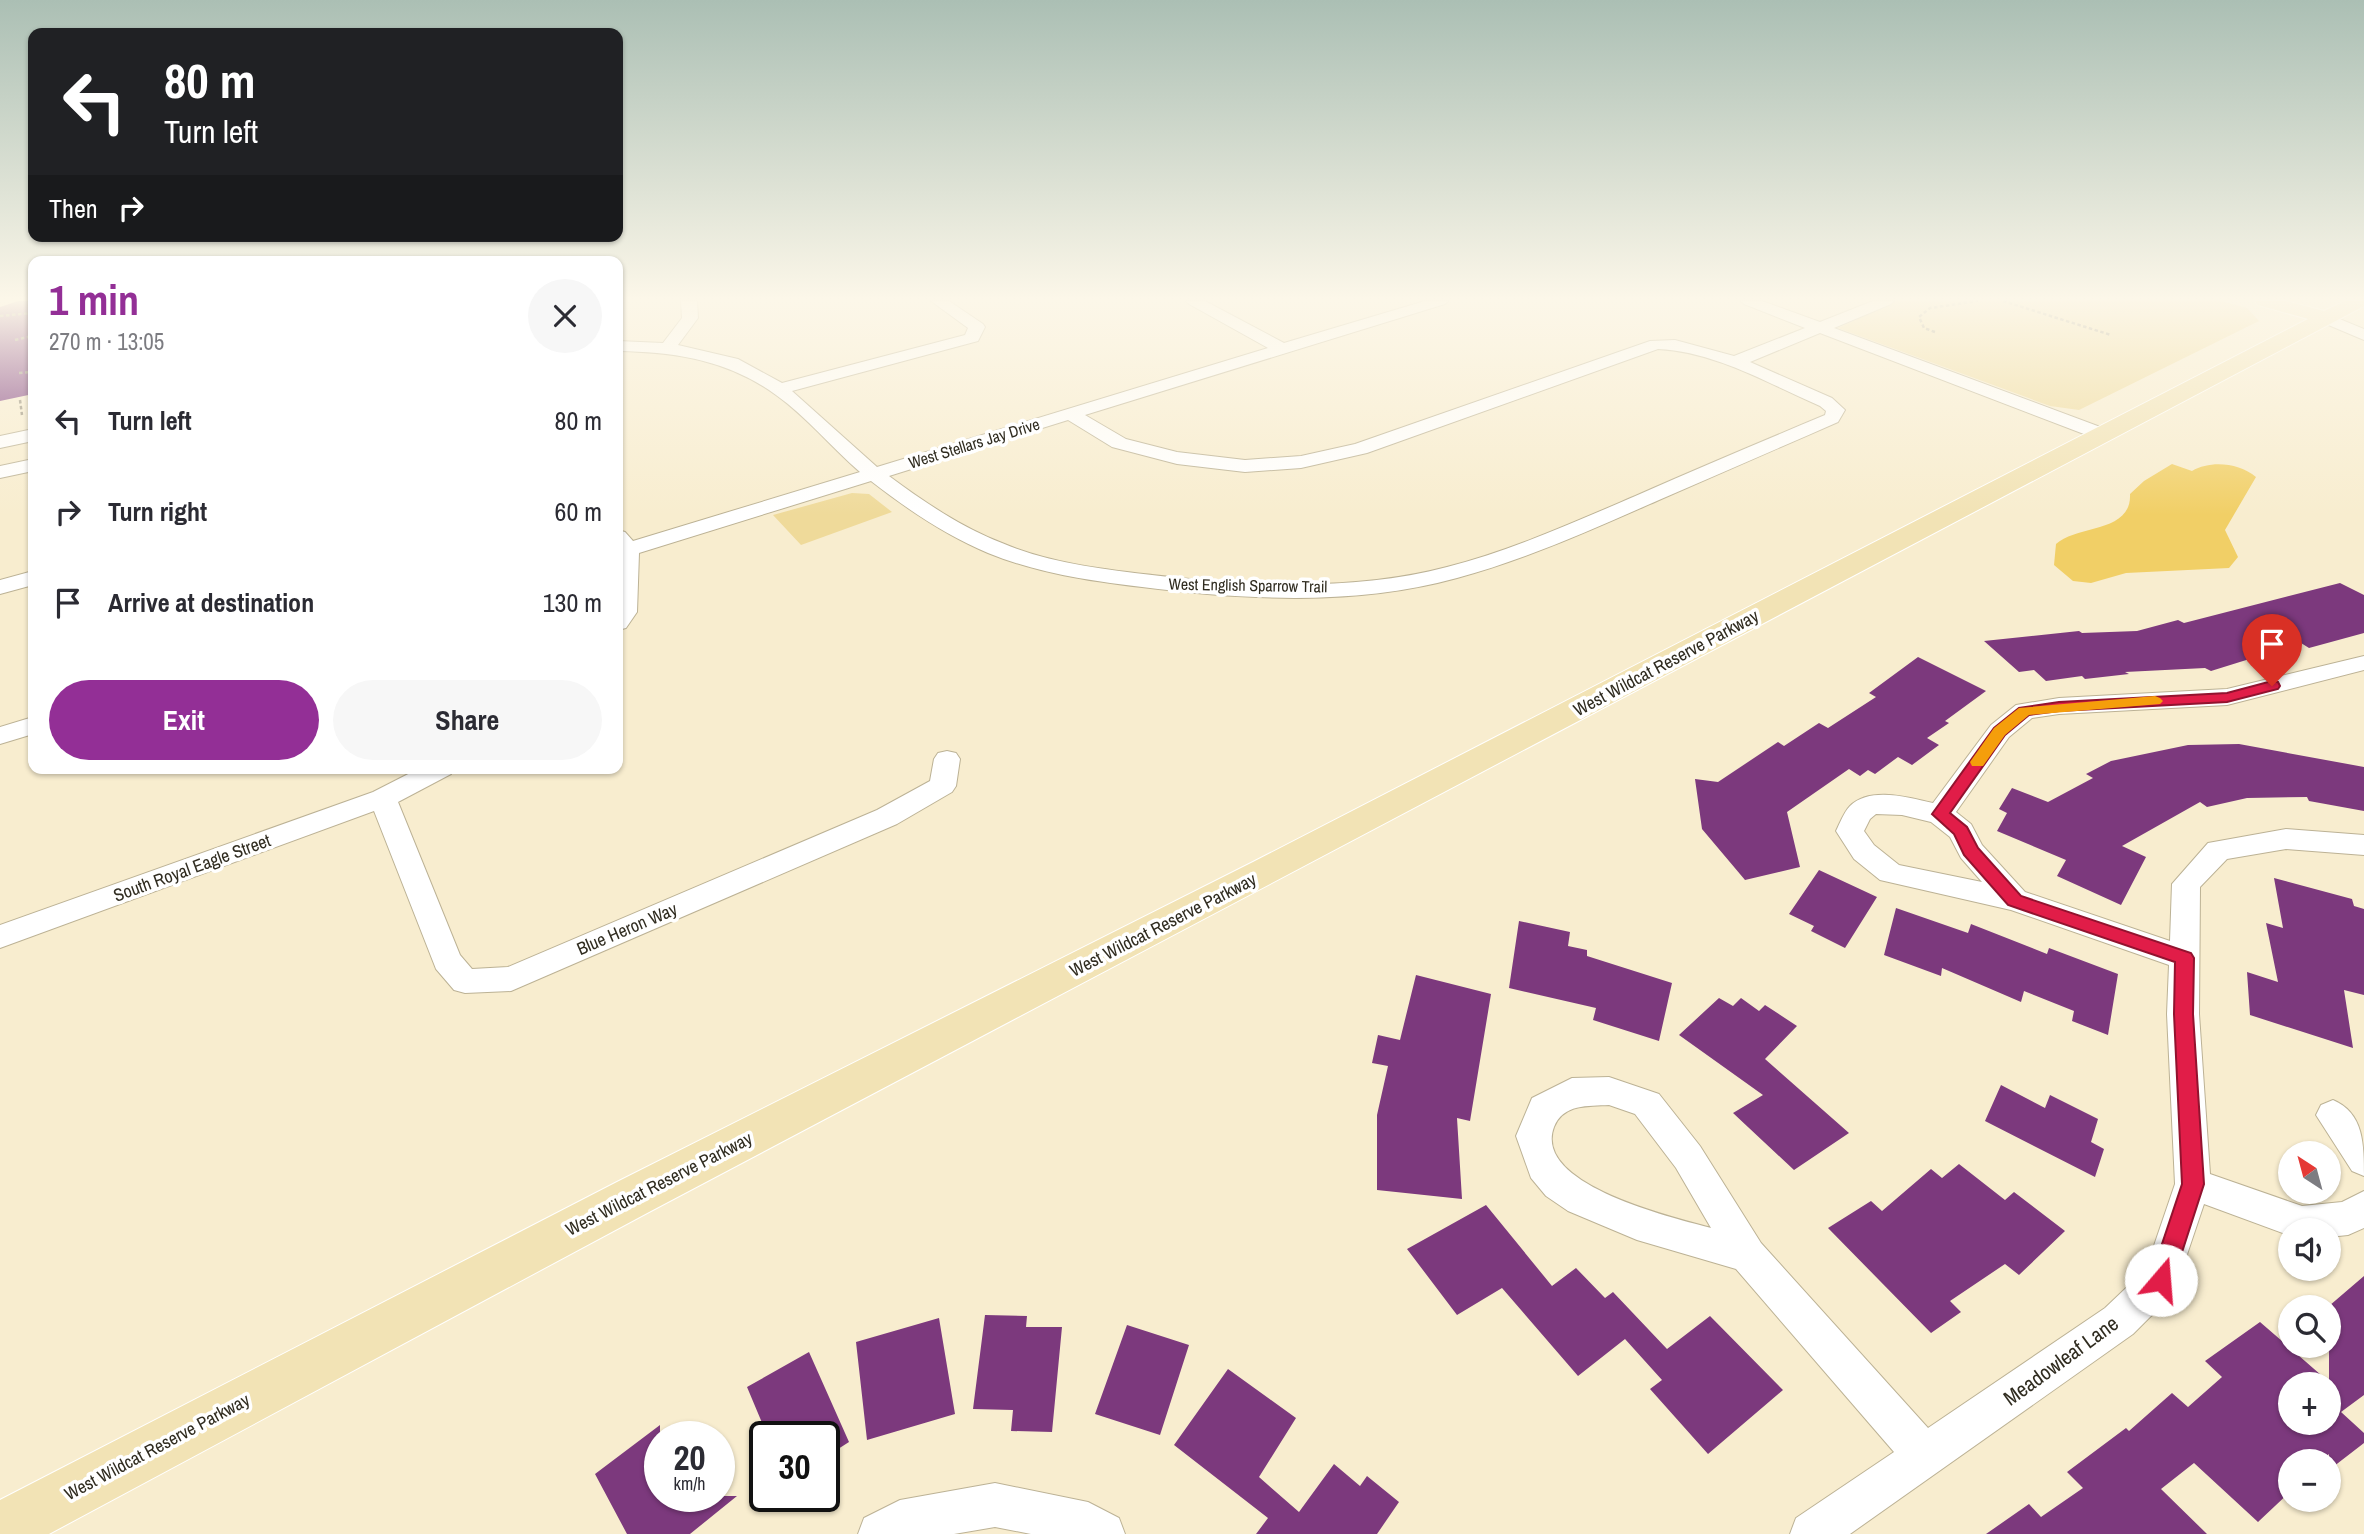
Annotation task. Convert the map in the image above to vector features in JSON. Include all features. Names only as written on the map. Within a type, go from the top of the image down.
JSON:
[{"type":"main road","name":"West Wildcat Reserve Parkway","points":[[0,1530],[645,1191],[1291,859],[2222,373]]},
{"type":"street","name":"West English Sparrow Trail","points":[[752,373],[778,389],[874,474],[952,527],[1015,557],[1079,573],[1172,585],[1285,590],[1367,586],[1444,575],[1512,556],[1832,418],[1836,410],[1826,402],[1755,373]]},
{"type":"street","points":[[778,389],[840,373]]},
{"type":"street","name":"West Stellars Jay Drive","points":[[623,542],[874,474],[1205,373]]},
{"type":"street","points":[[1070,414],[1118,443],[1177,458],[1245,466],[1290,463],[1360,449],[1575,373]]},
{"type":"street","points":[[1940,373],[2104,435]]},
{"type":"street","points":[[0,425],[27,416]]},
{"type":"street","points":[[0,442],[28,436]]},
{"type":"street","points":[[0,472],[28,465]]},
{"type":"street","points":[[623,542],[626,612],[623,616]]},
{"type":"street","points":[[0,587],[28,579]]},
{"type":"street","points":[[1940,814],[2000,731],[2025,711],[2059,706],[2227,697],[2364,663]]},
{"type":"street","points":[[0,736],[28,727]]},
{"type":"street","name":"Blue Heron Way","points":[[383,798],[447,961],[465,981],[511,979],[887,817],[943,786],[947,760]]},
{"type":"street","name":"South Royal Eagle Street","points":[[0,937],[383,798],[430,774]]},
{"type":"street","points":[[2015,900],[1970,851],[1961,831],[1940,814],[1902,806],[1871,805],[1859,813],[1850,831],[1864,852],[1890,873],[2015,900],[2184,958]]},
{"type":"street","name":"Meadowleaf Lane","points":[[1812,1534],[2119,1321],[2161,1280],[2193,1184],[2183,1014],[2186,884],[2218,850],[2286,839],[2364,845]]},
{"type":"street","points":[[1748,1255],[1628,1220],[1580,1201],[1545,1168],[1533,1136],[1544,1108],[1572,1092],[1609,1090],[1647,1104],[1688,1157],[1748,1255],[1926,1457]]},
{"type":"street","points":[[2333,1115],[2364,1160]]},
{"type":"street","points":[[2193,1184],[2302,1223],[2348,1218],[2364,1208]]},
{"type":"street","points":[[880,1534],[900,1522],[995,1505],[1088,1524],[1103,1534]]},
{"type":"path","points":[[19,373],[25,373]]},
{"type":"path","points":[[20,400],[27,416]]},
{"type":"shaded area","points":[[1959,373],[2155,373],[2079,410],[2050,406]]},
{"type":"shaded area","points":[[2172,464],[2192,471],[2216,464],[2233,466],[2256,477],[2225,530],[2238,557],[2229,568],[2126,573],[2091,583],[2073,581],[2054,565],[2056,544],[2122,516],[2128,507],[2130,494],[2144,481]]},
{"type":"shaded area","points":[[852,493],[869,494],[892,512],[801,545],[773,515]]},
{"type":"building","points":[[0,373],[28,373],[28,395],[0,401]]},
{"type":"building","points":[[2340,583],[2364,595],[2364,633],[2309,648],[2301,643],[2211,671],[2205,668],[2125,672],[2129,674],[2046,681],[2034,670],[2019,672],[1984,641],[2079,631],[2137,631],[2178,620],[2184,623]]},
{"type":"building","points":[[1918,657],[1986,691],[1927,738],[1939,745],[1912,765],[1898,757],[1875,774],[1868,770],[1860,776],[1849,769],[1787,812],[1800,867],[1745,880],[1702,829],[1695,779],[1718,782],[1778,742],[1784,746],[1819,723],[1828,728],[1876,697],[1869,693]]},
{"type":"building","points":[[2239,744],[2364,767],[2364,811],[2309,801],[2307,797],[2247,798],[2207,807],[2200,802],[2122,846],[2146,857],[2121,905],[2057,876],[2066,860],[1997,831],[2007,813],[1999,809],[2012,788],[2048,802],[2093,778],[2086,774],[2111,761],[2188,745]]},
{"type":"building","points":[[1819,870],[1877,897],[1845,948],[1811,931],[1814,926],[1789,914]]},
{"type":"building","points":[[2274,878],[2352,899],[2354,906],[2364,909],[2364,995],[2344,990],[2353,1048],[2250,1015],[2247,972],[2278,982],[2266,923],[2283,928]]},
{"type":"building","points":[[1896,908],[1968,933],[1971,924],[2047,954],[2049,948],[2118,974],[2108,1035],[2072,1021],[2074,1011],[2024,991],[2021,1002],[1942,968],[1941,976],[1884,955]]},
{"type":"building","points":[[1519,921],[1570,932],[1568,946],[1587,950],[1587,956],[1672,983],[1659,1041],[1593,1020],[1596,1008],[1509,988]]},
{"type":"building","points":[[1416,975],[1491,994],[1470,1121],[1457,1118],[1462,1199],[1377,1190],[1377,1115],[1388,1066],[1372,1063],[1378,1035],[1400,1040]]},
{"type":"building","points":[[1719,998],[1733,1006],[1741,998],[1759,1011],[1765,1005],[1797,1026],[1765,1059],[1849,1133],[1794,1170],[1733,1113],[1763,1095],[1679,1035]]},
{"type":"building","points":[[2001,1085],[2045,1108],[2050,1095],[2098,1119],[2091,1142],[2104,1149],[2095,1177],[1985,1121]]},
{"type":"building","points":[[1959,1164],[2005,1200],[2014,1192],[2065,1231],[2019,1275],[2005,1264],[1950,1301],[1961,1312],[1931,1333],[1828,1228],[1871,1201],[1882,1211],[1931,1169],[1942,1178]]},
{"type":"building","points":[[1486,1205],[1552,1286],[1576,1268],[1605,1298],[1613,1292],[1667,1349],[1710,1316],[1783,1390],[1708,1454],[1650,1389],[1662,1380],[1625,1339],[1578,1376],[1502,1288],[1457,1315],[1407,1249]]},
{"type":"building","points":[[2364,1276],[2364,1395],[2341,1412],[2341,1372],[2329,1372],[2329,1358],[2341,1358],[2341,1296]]},
{"type":"building","points":[[985,1315],[1027,1316],[1026,1327],[1062,1327],[1052,1432],[1011,1431],[1013,1410],[973,1409]]},
{"type":"building","points":[[939,1318],[955,1414],[867,1440],[856,1342]]},
{"type":"building","points":[[2260,1322],[2278,1338],[2278,1358],[2301,1358],[2318,1372],[2278,1372],[2278,1435],[2341,1435],[2341,1412],[2364,1433],[2364,1443],[2341,1461],[2341,1449],[2278,1449],[2278,1503],[2258,1522],[2194,1463],[2161,1489],[2207,1534],[1986,1534],[2029,1504],[2041,1517],[2083,1488],[2067,1472],[2126,1428],[2129,1431],[2172,1393],[2188,1407],[2222,1377],[2205,1361]]},
{"type":"building","points":[[1127,1325],[1189,1345],[1160,1435],[1095,1414]]},
{"type":"building","points":[[809,1352],[840,1421],[761,1421],[747,1387]]},
{"type":"building","points":[[1228,1369],[1296,1418],[1259,1477],[1299,1512],[1334,1464],[1360,1486],[1367,1476],[1399,1502],[1377,1534],[1256,1534],[1268,1518],[1174,1445]]},
{"type":"building","points":[[840,1422],[849,1442],[840,1448]]},
{"type":"building","points":[[644,1437],[644,1512],[717,1512],[690,1534],[627,1534],[595,1474]]},
{"type":"slow traffic","points":[[1978,762],[2000,731],[2025,711],[2059,706],[2155,701]]},
{"type":"route","points":[[2161,1280],[2193,1184],[2183,1014],[2184,958],[2015,900],[1970,851],[1961,831],[1940,814],[2000,731],[2025,711],[2059,706],[2227,697],[2272,686]]}]
